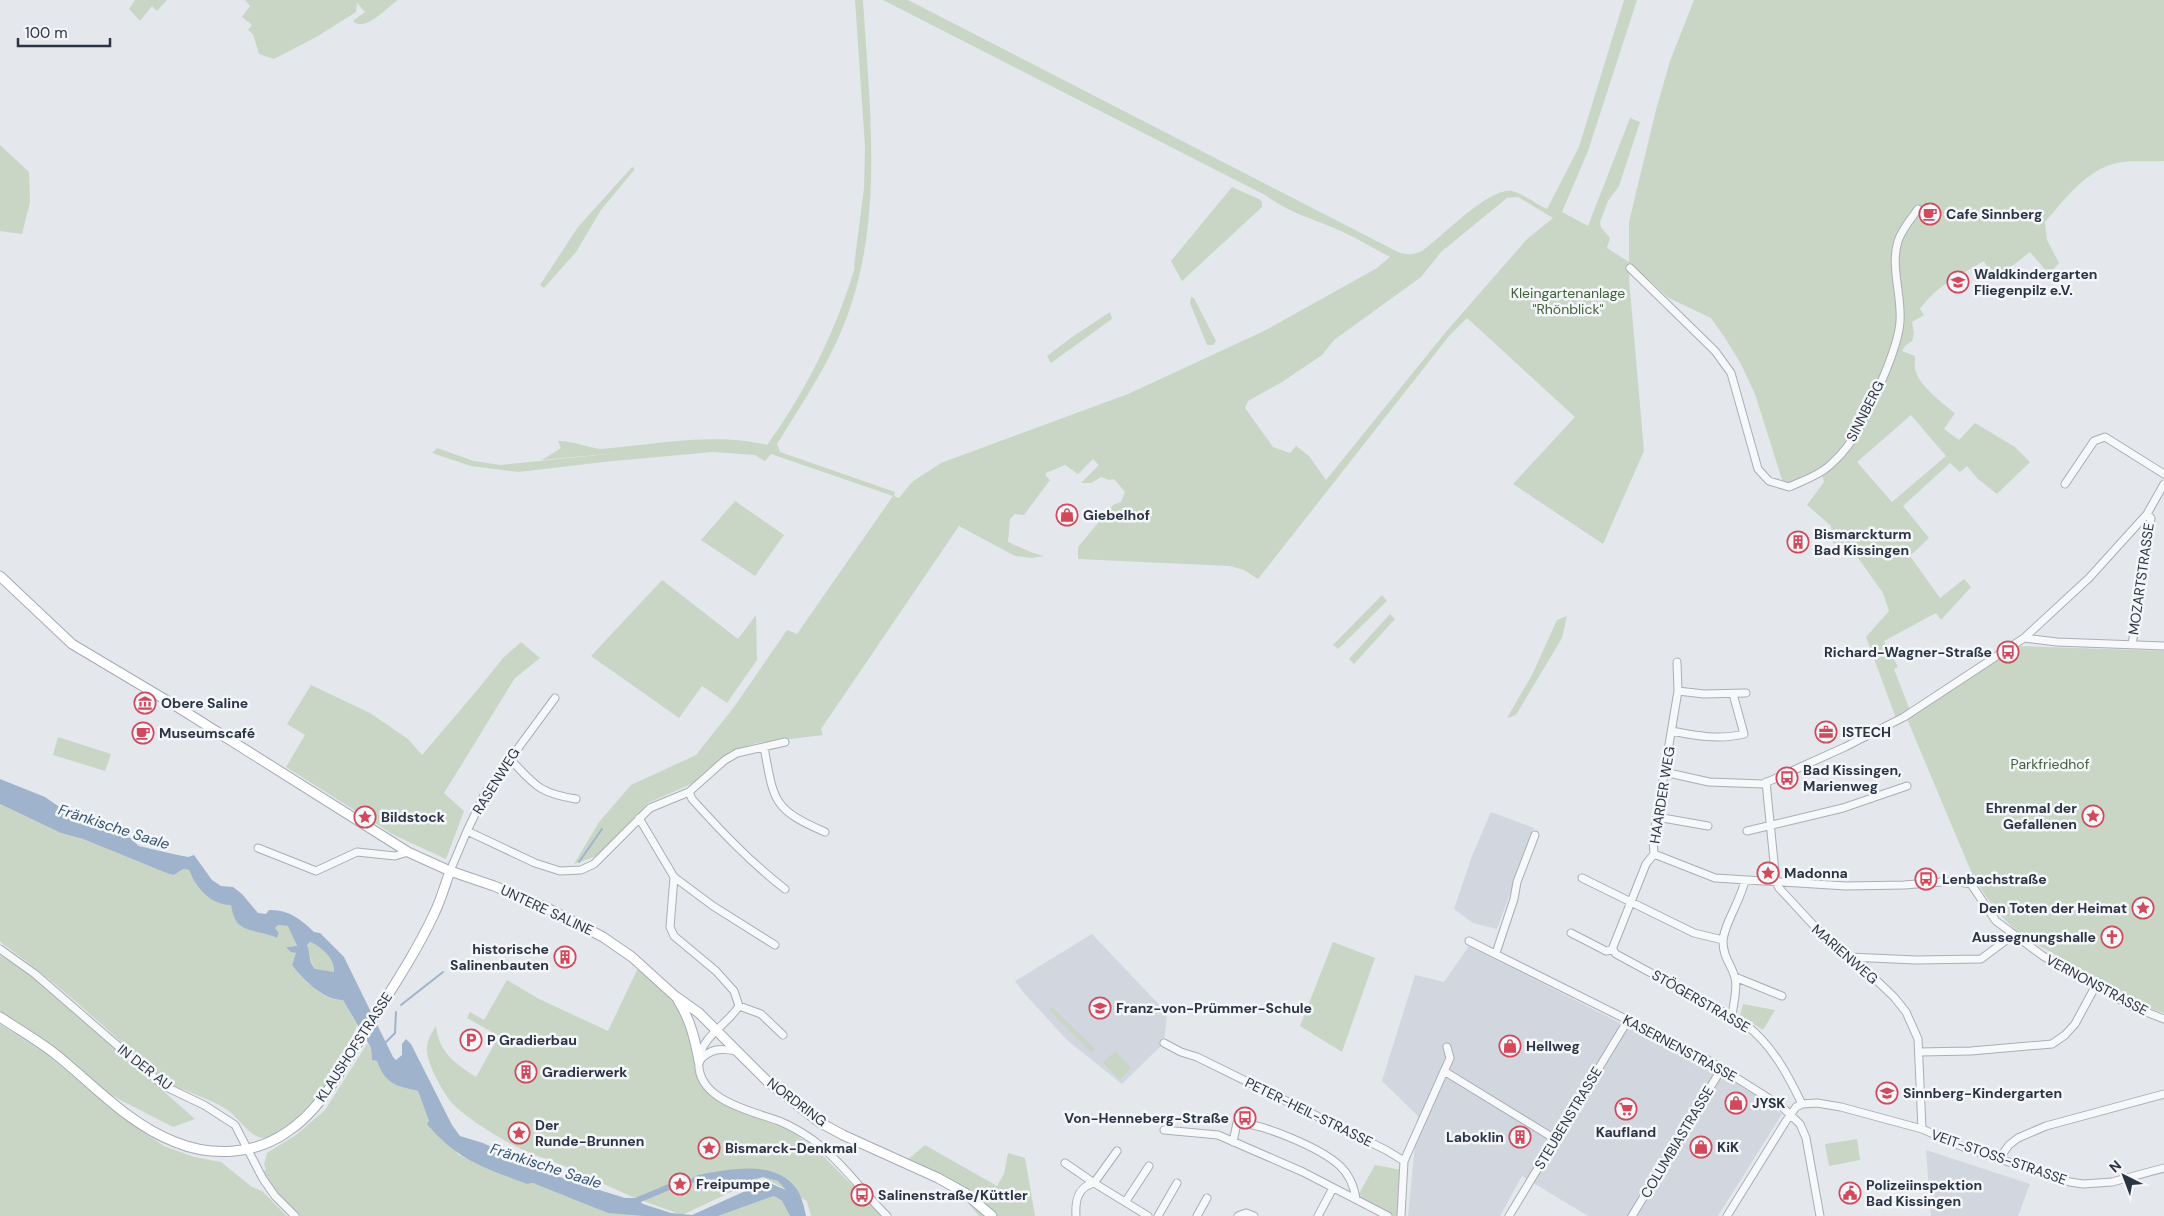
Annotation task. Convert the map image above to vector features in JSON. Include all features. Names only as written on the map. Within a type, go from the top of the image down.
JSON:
[{"type":"main road","points":[[0,576],[72,644],[176,706],[408,852]]},
{"type":"main road","name":"UNTERE SALINE","points":[[408,852],[450,871],[494,886],[545,907],[603,937],[632,957],[676,996],[699,1013],[717,1031]]},
{"type":"main road","name":"KLAUSHOFSTRASSE","points":[[0,1017],[52,1051],[131,1117],[155,1133],[174,1142],[201,1150],[222,1152],[247,1149],[266,1144],[287,1133],[314,1108],[330,1087],[391,990],[435,912],[450,871]]},
{"type":"main road","points":[[676,996],[692,1029],[699,1061]]},
{"type":"main road","name":"NORDRING","points":[[717,1031],[768,1082],[819,1122],[843,1135],[938,1178],[965,1193],[992,1216]]},
{"type":"street","name":"SINNBERG","points":[[1630,268],[1715,351],[1731,373],[1758,470],[1769,481],[1789,487],[1828,467],[1852,441],[1862,423],[1885,373],[1897,339],[1900,317],[1897,284],[1897,247],[1903,231],[1918,209]]},
{"type":"street","points":[[2065,484],[2094,441],[2099,437],[2105,437],[2164,474]]},
{"type":"street","points":[[1664,772],[1709,782],[1766,782],[1836,751],[1904,717],[2024,638],[2089,578],[2147,514],[2164,484]]},
{"type":"street","name":"MOZARTSTRASSE","points":[[2132,645],[2151,518],[2147,514]]},
{"type":"street","points":[[2024,638],[2164,646]]},
{"type":"street","name":"HAARDER WEG","points":[[1613,950],[1646,864],[1654,854],[1652,847],[1678,691],[1677,662]]},
{"type":"street","points":[[1678,691],[1746,693]]},
{"type":"street","points":[[1672,731],[1698,736],[1735,736],[1744,734],[1733,694]]},
{"type":"street","name":"RASENWEG","points":[[450,871],[485,793],[554,698]]},
{"type":"street","points":[[467,830],[535,863],[560,871],[581,870],[594,864],[650,808],[689,792],[725,760],[736,753],[785,742]]},
{"type":"street","points":[[764,746],[772,789],[778,801],[799,820],[825,832]]},
{"type":"street","points":[[509,758],[536,786],[544,791],[576,799]]},
{"type":"street","points":[[1654,854],[1715,878],[1776,882],[1766,782]]},
{"type":"street","points":[[1748,831],[1771,827],[1843,808],[1907,786]]},
{"type":"street","points":[[689,792],[692,799],[730,842],[762,872],[785,889]]},
{"type":"street","points":[[1657,817],[1708,826]]},
{"type":"street","points":[[639,818],[674,876],[713,906],[775,945]]},
{"type":"street","points":[[1496,953],[1514,899],[1517,882],[1535,835]]},
{"type":"street","points":[[258,848],[316,871],[358,852],[394,856],[408,852]]},
{"type":"street","points":[[674,876],[670,927],[674,936],[716,971],[734,990],[740,1006],[761,1014],[783,1035]]},
{"type":"street","points":[[1582,878],[1694,933],[1723,940]]},
{"type":"street","points":[[1732,1016],[1735,978],[1727,962],[1723,940],[1726,927],[1740,899],[1745,880]]},
{"type":"street","name":"VERNONSTRASSE","points":[[1776,882],[1846,886],[1904,886],[1954,881],[1971,884],[1996,921],[2043,956],[2131,1006],[2164,1019]]},
{"type":"street","name":"MARIENWEG","points":[[1776,882],[1783,893],[1830,943],[1894,997],[1906,1012],[1918,1035],[1919,1052]]},
{"type":"street","name":"STÖGERSTRASSE","points":[[1570,933],[1606,951],[1613,950],[1616,954],[1744,1024],[1767,1044],[1776,1055],[1802,1104]]},
{"type":"street","points":[[1848,957],[1916,960],[1980,959],[2013,935]]},
{"type":"street","name":"KASERNENSTRASSE","points":[[1469,941],[1722,1068],[1792,1114],[1800,1124],[1806,1138],[1820,1216]]},
{"type":"street","name":"IN DER AU","points":[[0,949],[35,974],[164,1086],[204,1105],[236,1126],[253,1163],[274,1196],[295,1216]]},
{"type":"street","points":[[1735,978],[1782,996]]},
{"type":"street","points":[[1727,1216],[1786,1121],[1796,1108],[1802,1104],[1841,1107],[1922,1129],[1919,1052],[1965,1051],[2052,1044],[2065,1035],[2075,1024],[2095,987]]},
{"type":"street","points":[[740,1006],[701,1049],[699,1061],[704,1082],[726,1102],[780,1122],[812,1140],[836,1160],[887,1216]]},
{"type":"street","name":"STEUBENSTRASSE","points":[[1509,1216],[1628,1020]]},
{"type":"street","name":"PETER-HEIL-STRASSE","points":[[1164,1042],[1181,1052],[1197,1056],[1386,1150],[1404,1162]]},
{"type":"street","points":[[1401,1216],[1404,1162],[1450,1058],[1447,1047]]},
{"type":"street","points":[[699,1061],[706,1053],[714,1049],[737,1051]]},
{"type":"street","name":"COLUMBIASTRASSE","points":[[1632,1216],[1722,1068]]},
{"type":"street","points":[[1444,1071],[1555,1138]]},
{"type":"street","points":[[1999,1159],[2009,1145],[2018,1138],[2046,1126],[2164,1094]]},
{"type":"street","points":[[1232,1142],[1237,1123],[1258,1125],[1326,1156],[1340,1166],[1348,1176],[1354,1187],[1356,1199]]},
{"type":"street","name":"VEIT-STOSS-STRASSE","points":[[1922,1129],[1963,1147],[2070,1182],[2083,1184],[2112,1182],[2164,1168]]},
{"type":"street","points":[[1164,1130],[1218,1136],[1303,1172],[1388,1216]]},
{"type":"street","points":[[1076,1216],[1076,1200],[1080,1190],[1086,1185],[1094,1183],[1117,1151]]},
{"type":"street","points":[[1065,1164],[1148,1216]]},
{"type":"street","points":[[1126,1201],[1148,1166]]},
{"type":"street","points":[[1158,1216],[1177,1183]]},
{"type":"street","points":[[1318,1216],[1333,1188]]},
{"type":"street","points":[[1197,1216],[1208,1198]]},
{"type":"street","points":[[1238,1216],[1246,1213],[1254,1216]]},
{"type":"shaded area","points":[[1491,812],[1534,828],[1497,929],[1473,923],[1454,909],[1472,856]]},
{"type":"shaded area","name":"Franz-von-Prümmer-Schule","points":[[1092,934],[1167,1013],[1164,1043],[1122,1084],[1067,1040],[1015,981]]},
{"type":"shaded area","points":[[1469,946],[1740,1084],[1782,1114],[1718,1216],[1588,1216],[1522,1176],[1500,1216],[1408,1216],[1418,1116],[1382,1081],[1415,975],[1444,982]]},
{"type":"shaded area","points":[[1926,1150],[2030,1184],[2018,1216],[1931,1216]]},
{"type":"green space","points":[[135,0],[167,0],[157,11],[152,6],[140,21],[129,9]]},
{"type":"green space","points":[[245,0],[398,0],[376,18],[364,24],[358,24],[353,21],[365,12],[357,3],[356,12],[318,36],[274,59],[259,54],[253,34],[248,30],[252,25],[242,17],[250,6]]},
{"type":"green space","name":"Kleingartenanlage \"Rhönblick\"","points":[[855,0],[863,0],[871,132],[869,219],[862,262],[851,304],[829,358],[777,444],[780,452],[895,492],[894,496],[899,498],[912,482],[941,463],[1128,394],[1264,331],[1377,268],[1390,257],[1358,239],[1286,208],[1265,195],[883,0],[908,0],[1398,252],[1410,254],[1422,251],[1466,214],[1502,192],[1516,192],[1547,209],[1579,147],[1624,0],[1637,0],[1588,151],[1562,212],[1588,226],[1630,118],[1640,122],[1619,186],[1608,201],[1600,222],[1601,227],[1610,238],[1607,248],[1629,262],[1629,222],[1656,110],[1670,61],[1694,0],[2164,0],[2164,161],[2128,162],[2106,166],[2077,186],[2045,222],[2047,240],[2059,263],[2049,274],[2030,252],[1994,280],[1984,261],[1941,287],[1920,309],[1924,315],[1912,322],[1914,334],[1912,341],[1902,351],[1915,356],[1915,370],[1922,383],[1955,413],[1944,429],[1959,440],[1975,423],[2015,447],[2030,462],[1997,494],[1978,479],[1967,466],[1960,472],[1950,463],[1903,506],[1929,538],[1910,556],[1940,598],[1964,579],[1971,587],[1941,620],[1936,613],[1884,641],[1898,667],[1894,669],[1911,713],[1897,721],[1866,637],[1889,611],[1883,593],[1851,548],[1838,549],[1832,540],[1831,526],[1807,505],[1824,482],[1821,472],[1829,466],[1784,486],[1755,394],[1741,364],[1711,318],[1669,298],[1650,281],[1649,283],[1630,268],[1629,279],[1644,451],[1603,544],[1513,484],[1575,417],[1467,318],[1449,336],[1258,579],[1244,570],[1230,566],[1078,559],[1078,547],[1113,505],[1121,502],[1125,492],[1114,479],[1109,480],[1101,477],[1091,483],[1081,483],[1099,465],[1093,459],[1078,474],[1065,465],[1046,473],[1050,480],[1024,515],[1015,514],[1010,519],[1008,542],[1044,556],[1032,558],[1015,556],[959,526],[821,729],[823,735],[757,743],[731,751],[696,782],[648,803],[597,856],[574,864],[599,822],[631,785],[696,755],[734,707],[787,630],[797,634],[893,496],[771,454],[765,461],[755,455],[712,452],[519,472],[471,466],[432,453],[437,448],[474,461],[500,465],[618,453],[542,460],[561,448],[558,441],[600,449],[705,439],[747,441],[767,445],[795,403],[819,359],[839,314],[855,267],[864,188],[865,147]],"holes":[[[1518,197],[1553,218],[1527,239],[1445,333],[1326,480],[1309,456],[1296,446],[1290,453],[1273,447],[1245,408],[1248,401],[1282,382],[1322,355],[1334,340],[1421,277],[1441,252],[1507,198]],[[1911,415],[1946,456],[1892,502],[1857,462]]]},
{"type":"green space","points":[[0,145],[29,172],[30,202],[22,234],[0,231]]},
{"type":"green space","points":[[632,167],[635,169],[601,210],[576,252],[544,288],[540,285],[578,227]]},
{"type":"green space","points":[[1232,187],[1259,199],[1262,202],[1262,207],[1182,281],[1171,261]]},
{"type":"green space","points":[[1191,297],[1194,298],[1216,341],[1213,345],[1207,345],[1190,303]]},
{"type":"green space","points":[[1110,312],[1112,319],[1051,363],[1047,356]]},
{"type":"green space","points":[[735,501],[784,535],[755,576],[701,540]]},
{"type":"green space","points":[[662,580],[738,639],[756,615],[757,660],[727,703],[702,686],[679,718],[591,656]]},
{"type":"green space","points":[[1382,595],[1387,601],[1338,649],[1333,645]]},
{"type":"green space","points":[[1390,614],[1395,619],[1354,664],[1349,659]]},
{"type":"green space","points":[[1567,616],[1562,638],[1516,715],[1507,718],[1532,675],[1557,620]]},
{"type":"green space","points":[[521,642],[540,658],[515,678],[444,793],[464,811],[446,859],[394,835],[286,767],[305,735],[287,724],[311,685],[370,713],[408,739],[422,755],[503,658]]},
{"type":"green space","name":"Parkfriedhof","points":[[2016,646],[2164,651],[2164,1013],[2123,996],[2031,941],[2009,924],[1998,912],[1973,876],[1907,719]]},
{"type":"green space","points":[[58,737],[111,754],[105,771],[53,755]]},
{"type":"green space","points":[[0,804],[61,833],[83,839],[169,874],[174,875],[183,869],[189,870],[191,876],[231,905],[236,921],[243,927],[270,934],[277,938],[279,933],[275,928],[278,925],[289,926],[297,947],[290,946],[296,953],[292,965],[314,989],[336,1000],[343,1000],[357,1025],[327,1084],[307,1110],[292,1124],[276,1134],[262,1138],[252,1134],[235,1116],[220,1105],[167,1083],[159,1077],[62,990],[0,942]]},
{"type":"green space","points":[[310,942],[327,954],[334,967],[334,972],[320,972],[313,966],[307,944]]},
{"type":"green space","points":[[1333,942],[1375,958],[1342,1052],[1300,1026]]},
{"type":"green space","points":[[0,955],[29,973],[195,1119],[173,1127],[101,1090],[0,1014]]},
{"type":"green space","points":[[638,968],[684,1009],[704,1081],[731,1104],[792,1132],[817,1150],[883,1216],[811,1216],[807,1201],[763,1177],[682,1215],[635,1198],[548,1159],[525,1151],[471,1119],[452,1103],[444,1092],[428,1057],[427,1044],[432,1032],[436,1026],[444,1050],[455,1062],[476,1077],[499,1036],[467,1018],[470,1012],[484,1020],[507,980],[539,999],[608,1031]]},
{"type":"green space","points":[[1743,1004],[1775,1010],[1763,1030],[1740,1015]]},
{"type":"green space","points":[[1052,1007],[1095,1049],[1092,1053],[1049,1010]]},
{"type":"green space","points":[[0,1024],[49,1056],[128,1122],[164,1146],[194,1157],[221,1162],[252,1187],[262,1191],[287,1216],[0,1216]]},
{"type":"green space","points":[[367,1044],[371,1048],[372,1060],[377,1061],[384,1075],[392,1083],[418,1091],[429,1121],[459,1155],[527,1184],[533,1183],[644,1216],[300,1216],[277,1193],[264,1172],[266,1169],[264,1165],[267,1153],[296,1135],[325,1110]]},
{"type":"green space","points":[[1115,1051],[1131,1068],[1120,1080],[1103,1063]]},
{"type":"green space","points":[[1857,1139],[1860,1160],[1829,1166],[1825,1144]]},
{"type":"green space","points":[[925,1145],[997,1186],[1004,1174],[1008,1153],[1025,1158],[1035,1216],[979,1216],[964,1198],[905,1162]]},
{"type":"green space","points":[[1375,1165],[1402,1170],[1401,1216],[1388,1216],[1356,1199]]},
{"type":"green space","points":[[774,1196],[782,1201],[790,1216],[718,1216]]},
{"type":"water","points":[[0,779],[45,797],[65,811],[70,810],[130,838],[139,846],[188,857],[194,855],[212,880],[221,886],[233,887],[242,894],[258,913],[266,914],[269,910],[282,911],[299,919],[314,932],[320,933],[344,957],[393,1057],[396,1060],[402,1055],[402,1044],[406,1039],[411,1044],[452,1125],[460,1136],[483,1143],[543,1171],[625,1198],[635,1198],[643,1204],[671,1213],[692,1215],[761,1184],[772,1184],[786,1190],[778,1181],[763,1177],[696,1192],[695,1188],[716,1181],[708,1179],[692,1183],[691,1179],[698,1175],[736,1169],[762,1170],[775,1173],[786,1178],[795,1187],[801,1197],[806,1216],[790,1216],[782,1201],[774,1196],[718,1216],[644,1216],[608,1213],[533,1183],[527,1184],[472,1162],[449,1146],[427,1124],[429,1121],[418,1091],[392,1083],[384,1075],[377,1061],[372,1060],[371,1048],[343,1000],[329,997],[322,993],[296,971],[292,965],[296,953],[291,952],[286,947],[297,946],[288,926],[278,925],[275,928],[279,933],[277,938],[244,928],[236,921],[231,905],[217,902],[205,894],[189,870],[183,869],[174,875],[169,874],[83,839],[61,833],[0,804]],"holes":[[[310,942],[315,944],[330,958],[334,972],[315,969],[310,960],[307,945]]]},
{"type":"waterway","points":[[579,862],[602,829]]},
{"type":"waterway","points":[[401,1005],[443,972]]},
{"type":"waterway","points":[[385,1043],[395,1033],[396,1012]]},
{"type":"waterway","points":[[638,1200],[669,1187]]},
{"type":"place","name":"Cafe Sinnberg","points":[[1930,214]]},
{"type":"place","name":"Waldkindergarten Fliegenpilz e.V.","points":[[1958,282]]},
{"type":"place","name":"Giebelhof","points":[[1067,515]]},
{"type":"place","name":"Bismarckturm Bad Kissingen","points":[[1798,542]]},
{"type":"place","name":"Richard-Wagner-Straße","points":[[2008,652]]},
{"type":"place","name":"Obere Saline","points":[[145,703]]},
{"type":"place","name":"ISTECH","points":[[1826,732]]},
{"type":"place","name":"Museumscafé","points":[[143,733]]},
{"type":"place","name":"Bad Kissingen, Marienweg","points":[[1787,778]]},
{"type":"place","name":"Ehrenmal der Gefallenen","points":[[2093,816]]},
{"type":"place","name":"Bildstock","points":[[365,817]]},
{"type":"place","name":"Madonna","points":[[1768,873]]},
{"type":"place","name":"Lenbachstraße","points":[[1926,879]]},
{"type":"place","name":"Den Toten der Heimat","points":[[2143,908]]},
{"type":"place","name":"Aussegnungshalle","points":[[2112,937]]},
{"type":"place","name":"historische Salinenbauten","points":[[565,957]]},
{"type":"place","name":"Franz-von-Prümmer-Schule","points":[[1100,1008]]},
{"type":"place","name":"P Gradierbau","points":[[471,1040]]},
{"type":"place","name":"Hellweg","points":[[1510,1046]]},
{"type":"place","name":"Gradierwerk","points":[[526,1072]]},
{"type":"place","name":"Sinnberg-Kindergarten","points":[[1887,1093]]},
{"type":"place","name":"JYSK","points":[[1736,1103]]},
{"type":"place","name":"Kaufland","points":[[1626,1109]]},
{"type":"place","name":"Von-Henneberg-Straße","points":[[1245,1118]]},
{"type":"place","name":"Der Runde-Brunnen","points":[[519,1133]]},
{"type":"place","name":"Laboklin","points":[[1520,1137]]},
{"type":"place","name":"KiK","points":[[1701,1147]]},
{"type":"place","name":"Bismarck-Denkmal","points":[[709,1148]]},
{"type":"place","name":"Freipumpe","points":[[680,1184]]},
{"type":"place","name":"Polizeiinspektion Bad Kissingen","points":[[1850,1193]]},
{"type":"place","name":"Salinenstraße/Küttler","points":[[862,1195]]},
{"type":"water label","name":"Fränkische Saale","points":[[114,827]]},
{"type":"water label","name":"Fränkische Saale","points":[[546,1166]]}]
